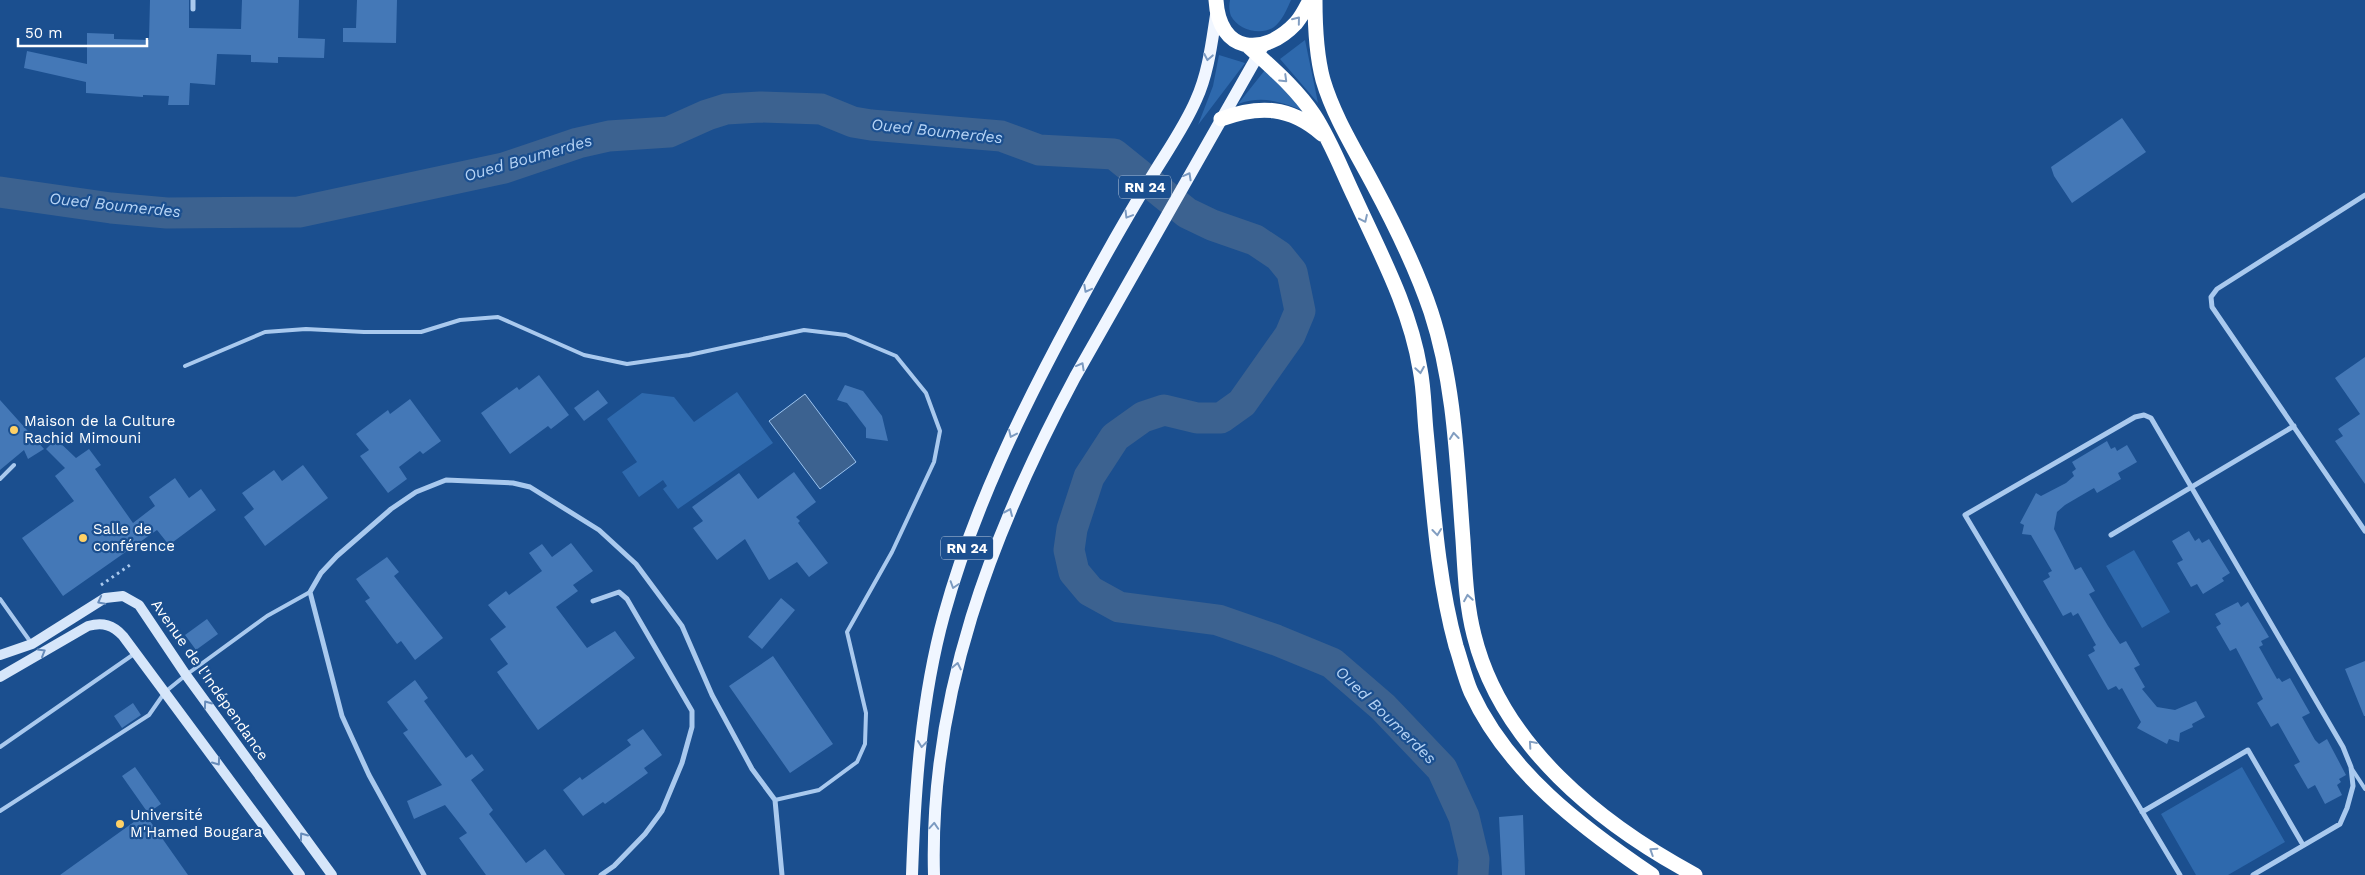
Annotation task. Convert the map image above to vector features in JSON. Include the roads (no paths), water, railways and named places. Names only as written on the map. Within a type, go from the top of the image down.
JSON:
[{"type":"highway","points":[[1257,48],[1286,32],[1297,22],[1310,0]]},
{"type":"highway","points":[[1315,0],[1318,52],[1323,79],[1333,109],[1406,247],[1431,313],[1447,369],[1467,589],[1474,634],[1486,671],[1499,700],[1524,735],[1568,786],[1655,853],[1696,875]]},
{"type":"highway","points":[[1216,4],[1223,30],[1236,42],[1257,48],[1300,96],[1315,117],[1397,291],[1412,333],[1420,369],[1441,569],[1449,621],[1470,691],[1487,722],[1513,758],[1543,789],[1574,819],[1652,875]]},
{"type":"highway","points":[[1221,119],[1243,111],[1266,109],[1289,114],[1310,124],[1327,139]]},
{"type":"main road","name":"RN 24","points":[[912,875],[916,788],[927,702],[944,616],[993,473],[1043,370],[1110,246],[1197,99],[1216,4]]},
{"type":"main road","name":"RN 24","points":[[934,875],[933,842],[938,775],[952,689],[972,610],[998,536],[1045,432],[1221,119],[1257,48]]},
{"type":"main road","name":"Avenue de l'Indépendance","points":[[0,655],[32,644],[105,598],[123,596],[139,605],[186,675],[332,875]]},
{"type":"main road","points":[[0,676],[95,624],[101,623],[114,627],[136,653],[300,875]]},
{"type":"street","points":[[192,9],[193,0]]},
{"type":"street","points":[[2365,195],[2216,289],[2211,297],[2212,307],[2365,531]]},
{"type":"street","points":[[2180,875],[1965,515],[2135,417],[2144,415],[2151,418],[2192,486],[2343,747],[2351,767],[2353,786],[2340,824],[2253,875]]},
{"type":"street","points":[[2111,535],[2294,426]]},
{"type":"street","points":[[424,875],[369,775],[342,716],[310,592],[321,573],[337,556],[391,509],[416,492],[446,480],[513,483],[530,487],[599,530],[636,564],[682,626],[716,703],[752,769],[775,800],[782,875]]},
{"type":"street","points":[[594,600],[619,592],[627,599],[668,673],[692,711],[689,741],[662,810],[645,834],[620,860],[601,875]]},
{"type":"street","points":[[2142,812],[2248,750],[2303,845]]},
{"type":"lane","points":[[185,366],[265,332],[306,328],[364,332],[421,332],[460,320],[498,317],[584,355],[627,364],[688,354],[804,330],[846,335],[896,356],[926,393],[940,431],[934,462],[892,552],[846,632],[866,713],[865,744],[857,762],[819,790],[775,800]]},
{"type":"lane","points":[[0,479],[14,465]]},
{"type":"lane","points":[[0,811],[149,715],[165,692],[186,675],[267,616],[310,592]]},
{"type":"lane","points":[[0,599],[32,644]]},
{"type":"lane","points":[[0,747],[136,653]]},
{"type":"lane","points":[[2351,767],[2365,789]]},
{"type":"waterway","name":"Oued Boumerdes","points":[[0,192],[111,208],[167,213],[299,212],[504,168],[578,143],[609,136],[669,132],[707,115],[726,109],[760,107],[821,109],[853,122],[871,125],[1001,136],[1039,150],[1114,154],[1187,213],[1212,225],[1255,240],[1279,256],[1292,272],[1300,311],[1290,335],[1242,403],[1221,418],[1197,418],[1164,410],[1143,417],[1115,437],[1089,477],[1072,529],[1069,550],[1074,572],[1090,591],[1119,607],[1218,620],[1276,640],[1332,663],[1383,707],[1442,769],[1464,817],[1474,859],[1473,875]]},
{"type":"place","name":"Maison de la Culture Rachid Mimouni","points":[[14,430]]},
{"type":"place","name":"Salle de conférence","points":[[83,538]]},
{"type":"place","name":"Université M'Hamed Bougara","points":[[120,824]]}]
